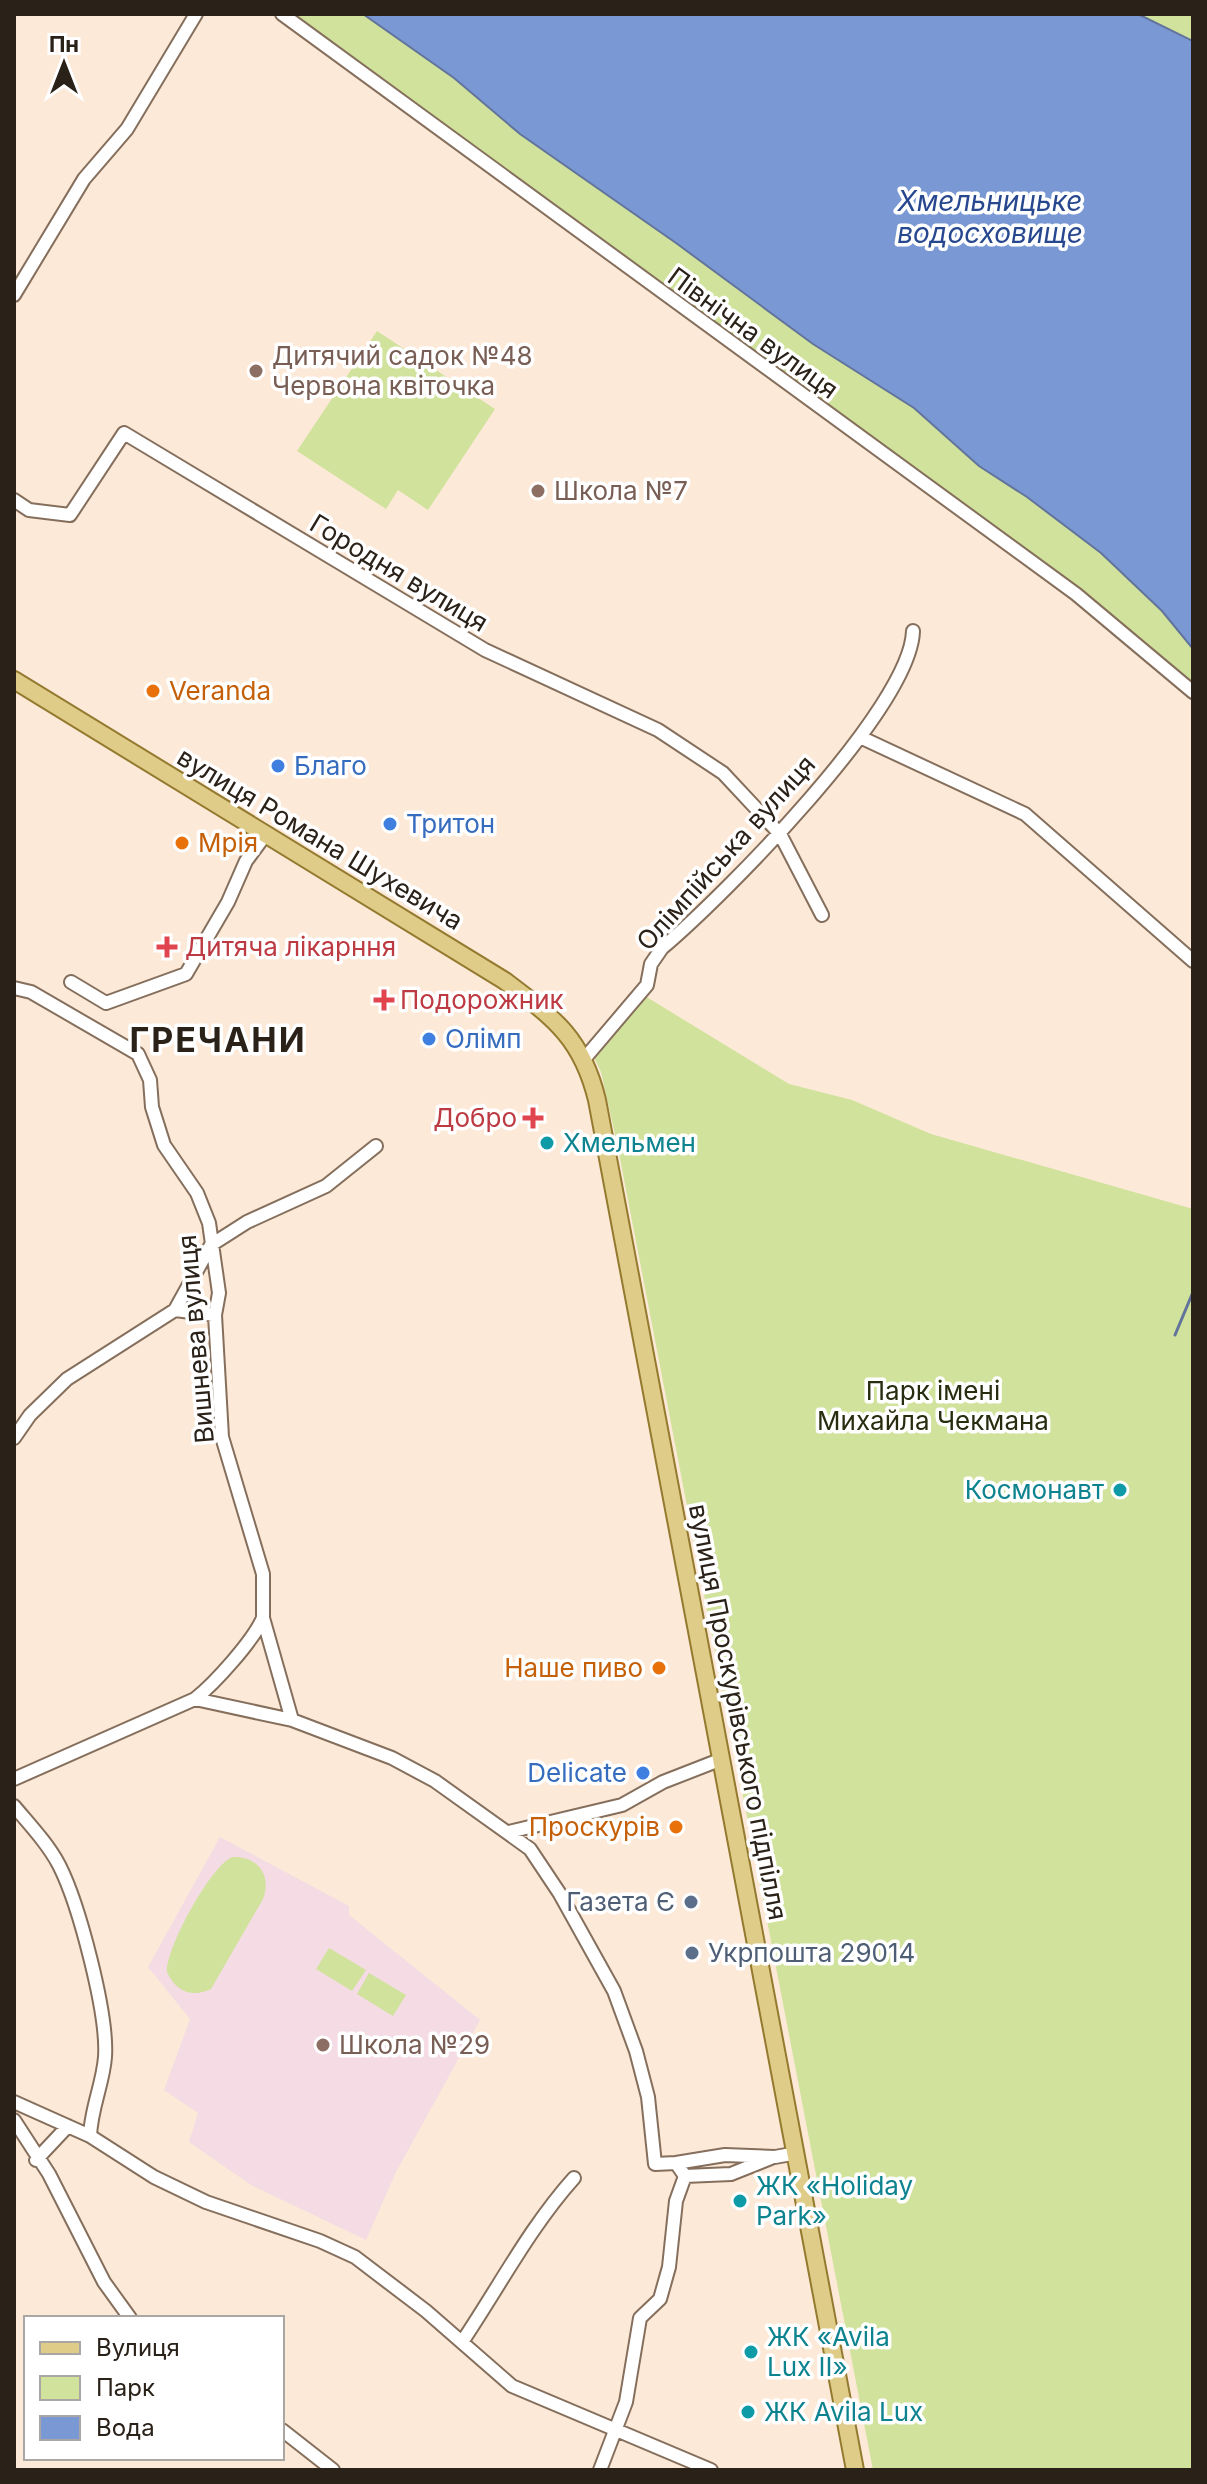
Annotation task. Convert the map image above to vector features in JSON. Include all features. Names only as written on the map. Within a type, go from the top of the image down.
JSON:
[{"type":"main road","name":"вулиця Романа Шухевича","points":[[14,680],[505,981],[558,1025],[585,1058]]},
{"type":"main road","name":"вулиця Проскурівського підпілля","points":[[585,1058],[600,1116],[855,2470]]},
{"type":"street","points":[[14,295],[84,179],[127,129],[196,14]]},
{"type":"street","name":"Північна вулиця","points":[[282,14],[1076,594],[1193,692]]},
{"type":"street","name":"Городня вулиця","points":[[14,500],[29,510],[70,515],[124,433],[485,650],[658,730],[723,773],[780,834]]},
{"type":"street","name":"Олімпійська вулиця","points":[[585,1058],[647,985],[651,964],[662,948],[780,834],[860,737],[906,666],[913,649],[913,631]]},
{"type":"street","points":[[860,737],[1025,814],[1193,961]]},
{"type":"street","points":[[71,982],[106,1003],[186,974],[228,902],[246,861],[266,834]]},
{"type":"street","points":[[780,834],[822,915]]},
{"type":"street","name":"Вишнева вулиця","points":[[14,989],[31,992],[138,1054],[150,1080],[152,1107],[164,1145],[197,1193],[209,1223],[219,1293],[215,1315],[222,1437],[263,1574],[263,1618],[292,1720]]},
{"type":"street","points":[[14,1438],[30,1415],[67,1379],[175,1310],[211,1245],[247,1222],[326,1186],[376,1146]]},
{"type":"street","points":[[175,1310],[215,1315]]},
{"type":"street","points":[[14,1779],[195,1699],[211,1686],[256,1635],[263,1618]]},
{"type":"street","points":[[195,1699],[292,1720],[402,1764],[435,1781],[509,1832],[530,1849],[548,1873],[614,1991],[636,2051],[648,2097],[655,2164],[725,2155],[775,2157]]},
{"type":"street","points":[[509,1832],[622,1805],[663,1782],[722,1759]]},
{"type":"street","points":[[14,1806],[50,1851],[67,1881],[97,1990],[105,2027],[104,2058],[91,2109],[90,2136]]},
{"type":"street","points":[[14,2102],[90,2136],[154,2177],[206,2202],[320,2241],[355,2257],[394,2284],[512,2386],[618,2428],[711,2470]]},
{"type":"street","points":[[14,2120],[36,2160],[54,2184],[104,2282],[129,2316]]},
{"type":"street","points":[[36,2160],[68,2126]]},
{"type":"street","points":[[685,2176],[731,2174],[775,2157],[797,2153]]},
{"type":"street","points":[[676,2163],[685,2176]]},
{"type":"street","points":[[600,2470],[618,2428],[640,2318],[660,2299],[669,2267],[676,2201],[685,2176]]},
{"type":"street","points":[[462,2342],[542,2214],[574,2178]]},
{"type":"street","points":[[284,2432],[333,2470]]},
{"type":"shaded area","name":"Школа №29","points":[[220,1837],[349,1906],[349,1915],[480,2020],[396,2172],[366,2240],[251,2185],[189,2142],[198,2113],[164,2090],[190,2019],[148,1967]]},
{"type":"green space","points":[[291,14],[363,14],[454,78],[520,134],[813,344],[914,408],[979,466],[1027,497],[1101,553],[1162,611],[1193,649],[1193,685],[1080,589]]},
{"type":"green space","points":[[1138,14],[1193,14],[1193,41]]},
{"type":"green space","points":[[377,331],[495,409],[428,510],[398,490],[386,509],[297,451]]},
{"type":"green space","name":"Парк імені Михайла Чекмана","points":[[640,993],[789,1084],[852,1100],[931,1134],[1193,1209],[1193,2470],[873,2470],[617,1143],[601,1072],[591,1051]]},
{"type":"green space","points":[[232,1857],[249,1860],[261,1869],[266,1882],[263,1899],[211,1989],[191,1993],[180,1989],[171,1979],[167,1972],[169,1961],[191,1909],[212,1876]]},
{"type":"green space","points":[[329,1948],[366,1970],[352,1991],[316,1969]]},
{"type":"green space","points":[[369,1973],[406,1995],[393,2016],[357,1994]]},
{"type":"water","name":"Хмельницьке водосховище","points":[[363,14],[1138,14],[1193,41],[1193,649],[1162,611],[1101,553],[1027,497],[979,466],[914,408],[813,344],[520,134],[454,78]]},
{"type":"waterway","points":[[1175,1335],[1193,1292]]},
{"type":"place","name":"Дитячий садок №48 Червона квіточка","points":[[256,371]]},
{"type":"place","name":"Школа №7","points":[[538,491]]},
{"type":"place","name":"Veranda","points":[[153,691]]},
{"type":"place","name":"Благо","points":[[278,766]]},
{"type":"place","name":"Тритон","points":[[390,824]]},
{"type":"place","name":"Мрія","points":[[182,843]]},
{"type":"place","name":"Дитяча лікарння","points":[[167,947]]},
{"type":"place","name":"Подорожник","points":[[384,1000]]},
{"type":"place","name":"Олімп","points":[[429,1039]]},
{"type":"place","name":"Добро","points":[[533,1118]]},
{"type":"place","name":"Хмельмен","points":[[547,1143]]},
{"type":"place","name":"Космонавт","points":[[1120,1490]]},
{"type":"place","name":"Наше пиво","points":[[659,1668]]},
{"type":"place","name":"Delicate","points":[[643,1773]]},
{"type":"place","name":"Проскурів","points":[[676,1827]]},
{"type":"place","name":"Газета Є","points":[[691,1902]]},
{"type":"place","name":"Укрпошта 29014","points":[[692,1953]]},
{"type":"place","name":"Школа №29","points":[[323,2045]]},
{"type":"place","name":"ЖК «Holiday Park»","points":[[740,2201]]},
{"type":"place","name":"ЖК «Avila Lux II»","points":[[751,2352]]},
{"type":"place","name":"ЖК Avila Lux","points":[[748,2412]]},
{"type":"district","name":"ГРЕЧАНИ","points":[[218,1040]]}]
